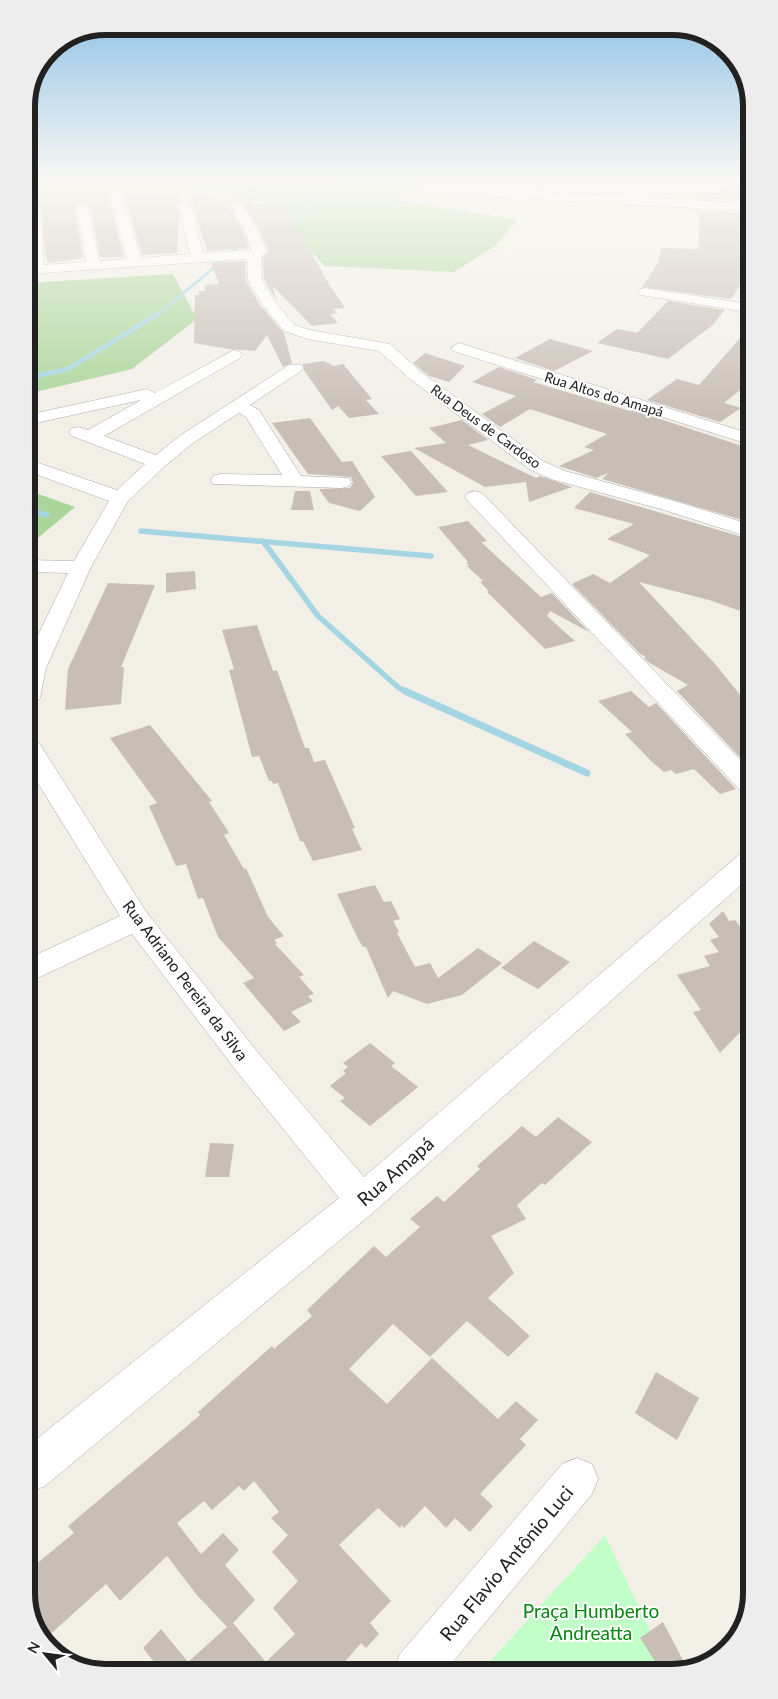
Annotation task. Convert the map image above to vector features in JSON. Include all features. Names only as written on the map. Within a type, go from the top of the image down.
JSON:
[{"type":"street","points":[[35,269],[129,262]]},
{"type":"street","name":"Rua Deus de Cardoso","points":[[254,262],[255,280],[267,301],[289,328],[384,347],[414,375],[536,465],[558,475],[671,506],[743,529]]},
{"type":"street","points":[[645,292],[743,307]]},
{"type":"street","name":"Rua Altos do Amapá","points":[[459,348],[743,437]]},
{"type":"street","points":[[90,436],[234,355]]},
{"type":"street","points":[[35,666],[81,567],[120,498],[158,462],[238,405],[295,368]]},
{"type":"street","points":[[35,418],[175,388]]},
{"type":"street","points":[[238,405],[253,414],[262,456],[296,482]]},
{"type":"street","points":[[35,420],[90,436],[158,462]]},
{"type":"street","points":[[262,456],[227,481],[342,482]]},
{"type":"street","points":[[35,467],[120,498]]},
{"type":"street","points":[[475,497],[743,777]]},
{"type":"street","points":[[35,566],[81,567]]},
{"type":"street","name":"Rua Adriano Pereira da Silva","points":[[35,757],[137,920],[249,1064],[362,1200]]},
{"type":"street","name":"Rua Amapá","points":[[35,1467],[362,1200],[743,872]]},
{"type":"street","points":[[35,968],[137,920]]},
{"type":"street","name":"Rua Flavio Antônio Luci","points":[[421,1664],[577,1480]]},
{"type":"green space","points":[[321,262],[469,262],[454,272],[325,266]]},
{"type":"green space","points":[[173,274],[197,319],[132,369],[35,392],[35,283]]},
{"type":"green space","points":[[35,493],[75,507],[35,540]]},
{"type":"green space","name":"Praça Humberto Andreatta","points":[[605,1535],[666,1664],[487,1664]]},
{"type":"building","points":[[245,262],[246,281],[260,305],[284,333],[292,363],[283,367],[267,335],[255,351],[194,343],[195,295],[199,295],[199,291],[205,291],[205,285],[219,284],[211,263]]},
{"type":"building","points":[[263,262],[317,262],[345,308],[333,309],[337,313],[330,314],[338,323],[312,326],[273,286],[276,300],[264,279]]},
{"type":"building","points":[[658,262],[743,262],[740,285],[731,299],[642,287]]},
{"type":"building","points":[[668,301],[724,310],[714,324],[668,359],[597,343],[617,329],[637,333]]},
{"type":"building","points":[[743,335],[743,386],[724,403],[741,408],[720,422],[647,400],[677,379],[699,385]]},
{"type":"building","points":[[550,339],[593,351],[554,371],[515,358]]},
{"type":"building","points":[[425,353],[465,366],[449,382],[429,376],[413,363]]},
{"type":"building","points":[[324,361],[334,366],[343,364],[372,399],[366,400],[379,414],[349,418],[338,406],[332,410],[304,370],[303,364]]},
{"type":"building","points":[[499,367],[537,380],[533,382],[630,411],[633,410],[743,446],[743,520],[602,479],[608,473],[596,478],[559,466],[594,450],[584,447],[607,434],[530,409],[500,427],[482,414],[516,396],[472,382]]},
{"type":"building","points":[[310,418],[342,462],[352,461],[375,497],[360,511],[329,503],[319,489],[350,488],[353,483],[351,477],[308,474],[272,423]]},
{"type":"building","points":[[462,420],[488,440],[468,445],[536,478],[540,476],[572,487],[529,502],[526,482],[485,487],[414,448],[446,443],[429,428]]},
{"type":"building","points":[[411,451],[448,492],[416,496],[381,456]]},
{"type":"building","points":[[295,491],[310,491],[314,510],[291,510]]},
{"type":"building","points":[[590,492],[743,537],[743,612],[709,600],[639,582],[716,665],[743,699],[743,761],[677,691],[688,685],[648,662],[644,658],[646,657],[640,654],[572,584],[593,574],[610,583],[650,555],[607,539],[634,524],[574,508]]},
{"type":"building","points":[[468,521],[487,541],[481,542],[530,587],[541,597],[552,593],[589,632],[550,611],[547,616],[575,641],[545,649],[487,592],[489,591],[480,582],[483,581],[467,566],[469,566],[466,562],[468,562],[438,527]]},
{"type":"building","points":[[195,571],[196,589],[166,593],[166,573]]},
{"type":"building","points":[[108,583],[155,585],[121,667],[124,667],[121,704],[65,710],[68,669]]},
{"type":"building","points":[[257,625],[273,671],[277,670],[305,748],[309,748],[314,762],[325,760],[355,828],[352,829],[362,850],[313,861],[303,841],[300,841],[278,783],[273,784],[272,781],[269,781],[259,756],[252,757],[229,670],[234,669],[222,630]]},
{"type":"building","points":[[631,691],[649,707],[656,703],[736,789],[720,794],[694,769],[676,774],[671,770],[664,772],[652,762],[625,734],[632,732],[598,701]]},
{"type":"building","points":[[150,725],[212,801],[209,802],[229,833],[224,835],[244,869],[246,868],[268,917],[284,936],[274,940],[277,943],[275,944],[304,975],[299,977],[314,994],[308,996],[313,1001],[291,1012],[301,1022],[284,1031],[243,983],[254,978],[218,937],[203,898],[198,899],[186,864],[176,866],[149,806],[157,803],[110,738]]},
{"type":"building","points":[[375,885],[384,902],[391,901],[400,919],[393,921],[399,932],[397,933],[415,967],[430,963],[438,978],[478,948],[502,963],[462,995],[427,1004],[393,991],[388,998],[366,947],[363,947],[358,939],[337,894]]},
{"type":"building","points":[[723,911],[729,921],[735,920],[743,930],[743,1029],[720,1053],[693,1012],[701,1010],[677,975],[710,966],[704,956],[719,952],[710,940],[719,937],[709,924]]},
{"type":"building","points":[[534,941],[570,962],[538,989],[501,968]]},
{"type":"building","points":[[370,1043],[395,1063],[391,1066],[418,1087],[370,1126],[340,1101],[345,1098],[330,1086],[346,1073],[343,1071],[348,1067],[343,1063]]},
{"type":"building","points":[[558,1117],[592,1142],[545,1185],[542,1183],[517,1205],[526,1219],[491,1236],[514,1273],[488,1298],[530,1336],[508,1357],[467,1321],[430,1357],[393,1324],[349,1369],[387,1404],[432,1358],[498,1419],[516,1401],[538,1420],[520,1439],[526,1445],[480,1494],[493,1506],[470,1532],[455,1518],[446,1528],[425,1506],[404,1528],[402,1525],[400,1528],[378,1508],[339,1545],[391,1601],[370,1623],[379,1634],[366,1648],[361,1643],[343,1664],[156,1664],[143,1648],[161,1629],[188,1662],[227,1627],[196,1594],[167,1556],[120,1601],[106,1584],[56,1629],[44,1629],[36,1602],[35,1565],[74,1533],[68,1526],[200,1415],[198,1412],[272,1346],[274,1349],[312,1316],[307,1310],[374,1246],[386,1257],[420,1227],[410,1219],[437,1196],[444,1202],[480,1169],[477,1166],[522,1126],[536,1137]],"holes":[[[254,1481],[279,1512],[271,1518],[288,1535],[272,1552],[298,1581],[273,1608],[295,1634],[266,1662],[233,1623],[255,1600],[225,1565],[239,1550],[223,1533],[201,1554],[177,1523],[204,1501],[212,1510],[239,1486],[244,1491]]]},
{"type":"building","points":[[210,1143],[234,1144],[229,1177],[205,1177]]},
{"type":"building","points":[[656,1372],[699,1398],[677,1440],[635,1413]]},
{"type":"building","points":[[663,1622],[684,1662],[657,1664],[640,1638]]},
{"type":"waterway","points":[[155,317],[220,262]]},
{"type":"waterway","points":[[35,376],[68,369],[156,315]]},
{"type":"waterway","points":[[35,512],[47,515]]},
{"type":"waterway","points":[[141,531],[263,542]]},
{"type":"waterway","points":[[263,542],[431,556]]},
{"type":"waterway","points":[[263,542],[318,616],[399,688],[408,692]]},
{"type":"waterway","points":[[405,691],[587,773]]}]
